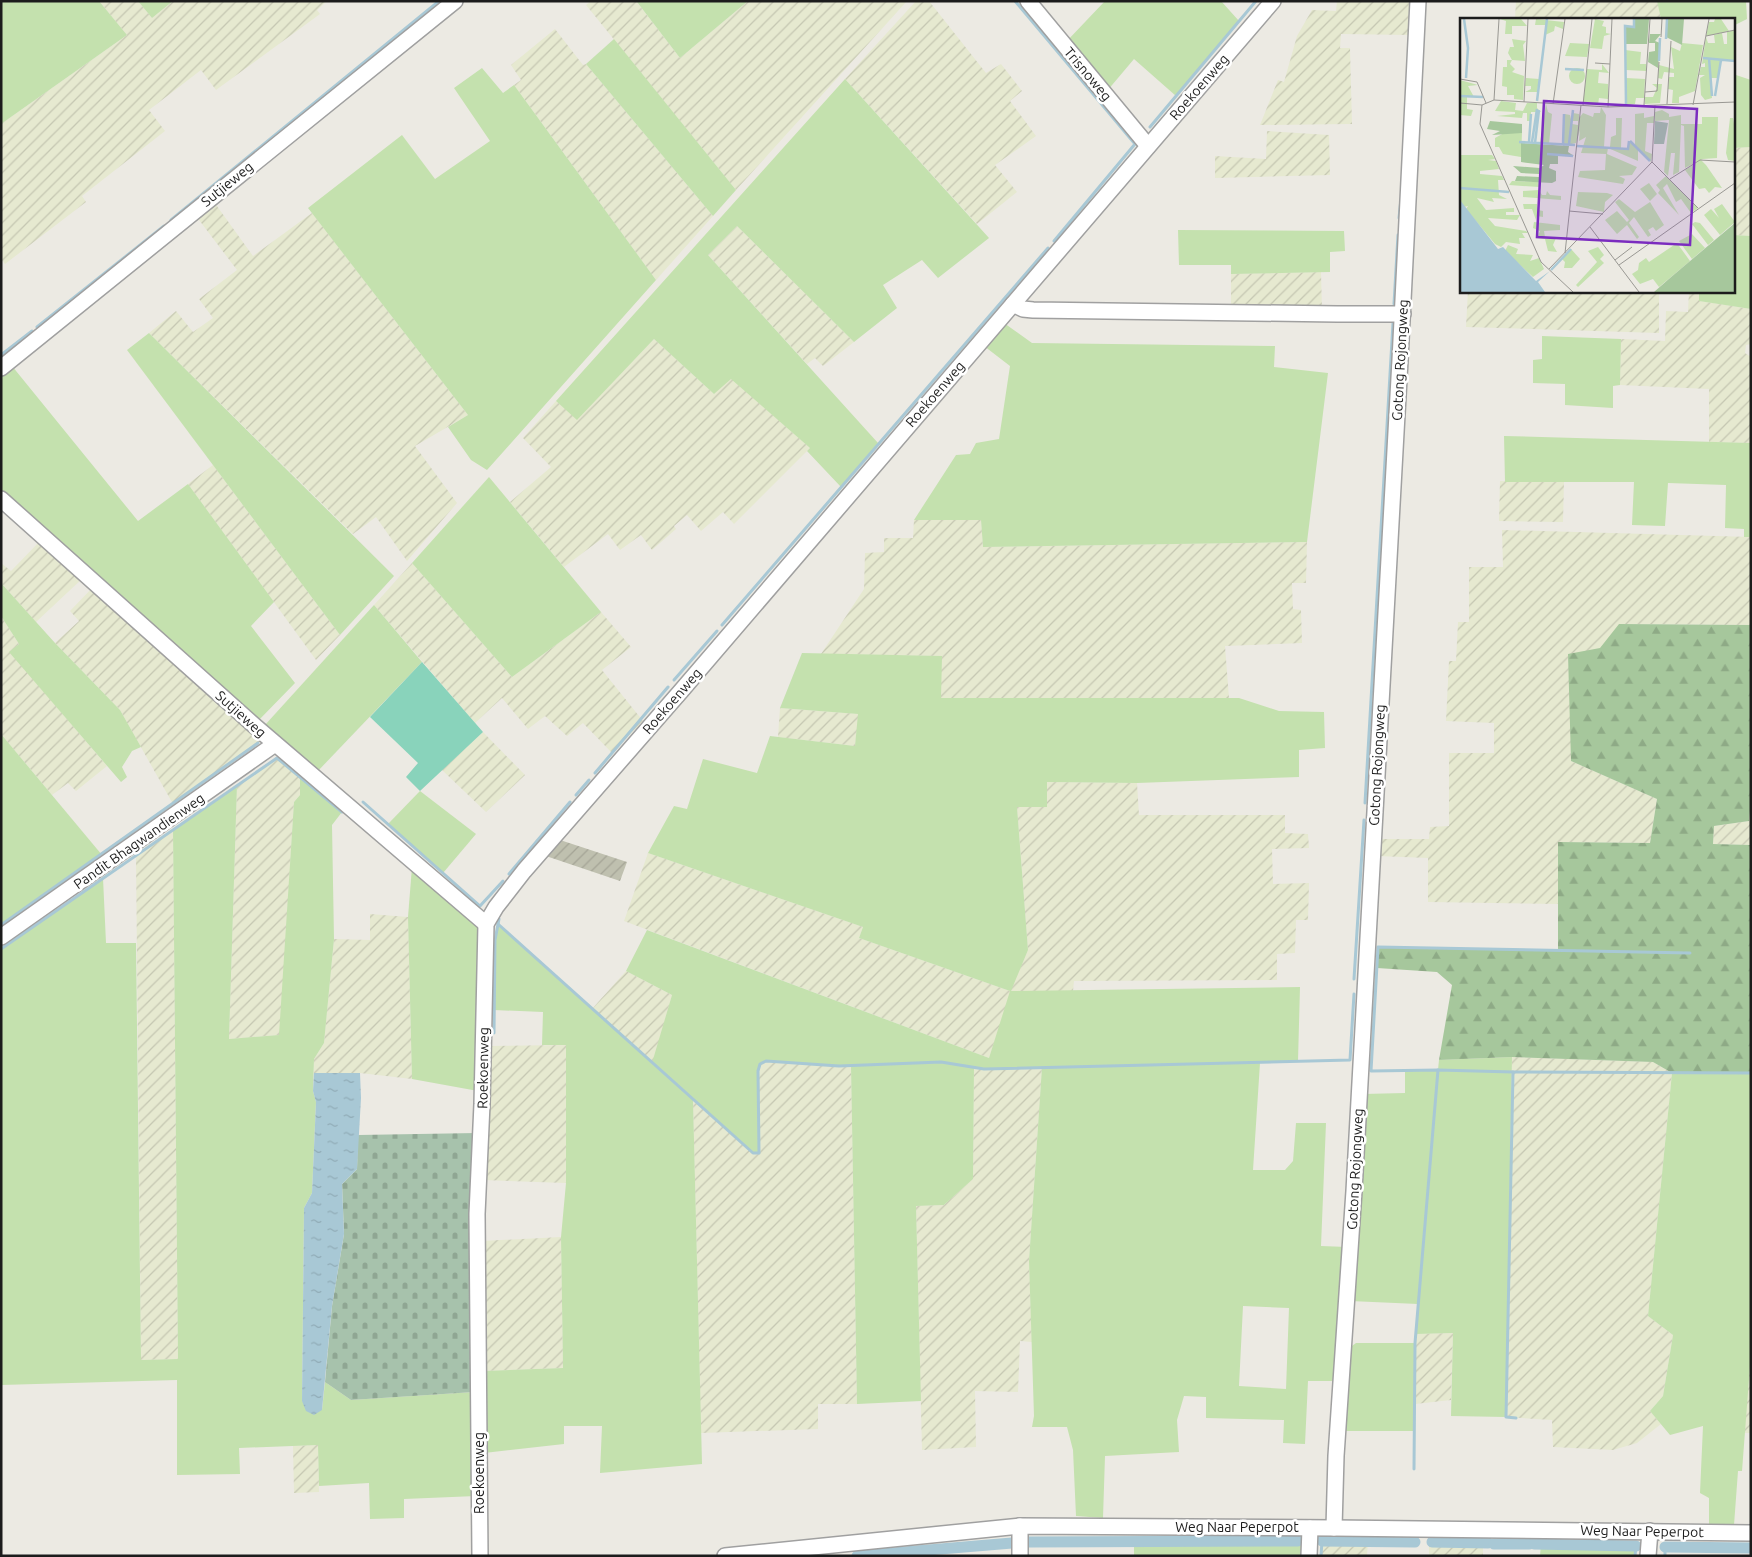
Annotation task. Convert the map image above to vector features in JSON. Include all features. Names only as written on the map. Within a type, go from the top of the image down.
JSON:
[{"type":"street","name":"Sutjieweg","points":[[1,368],[455,1]]},
{"type":"street","name":"Trisnoweg","points":[[1028,1],[1148,146]]},
{"type":"street","name":"Roekoenweg","points":[[480,1556],[477,1214],[482,1104],[486,924],[496,907],[524,872],[1272,1]]},
{"type":"street","name":"Gotong Rojongweg","points":[[1334,1528],[1336,1456],[1354,1191],[1418,1]]},
{"type":"street","points":[[1013,304],[1023,309],[1033,310],[1402,314]]},
{"type":"street","name":"Sutjieweg","points":[[1,499],[275,744],[486,924]]},
{"type":"street","name":"Pandit Bhagwandienweg","points":[[1,937],[275,744]]},
{"type":"street","points":[[1020,1526],[1020,1556]]},
{"type":"street","name":"Weg Naar Peperpot","points":[[725,1556],[1020,1526],[1751,1533]]},
{"type":"street","points":[[1310,1528],[1310,1556]]},
{"type":"street","points":[[1648,1556],[1650,1531]]},
{"type":"shaded area","points":[[99,1],[138,1],[152,18],[173,1],[327,1],[317,10],[320,14],[216,90],[201,70],[149,110],[165,131],[82,196],[86,202],[5,264],[1,259],[1,124],[127,35]]},
{"type":"shaded area","points":[[591,1],[636,1],[680,58],[748,1],[907,1],[736,190],[586,5]]},
{"type":"shaded area","points":[[916,1],[929,1],[986,73],[1001,64],[1022,91],[1010,101],[1036,136],[995,165],[1017,192],[977,224],[845,79]]},
{"type":"shaded area","points":[[1337,1],[1412,1],[1410,35],[1341,34],[1340,48],[1350,48],[1352,124],[1260,125],[1278,80],[1284,82],[1297,36],[1312,10],[1336,11]]},
{"type":"shaded area","points":[[1516,1],[1657,1],[1661,18],[1515,18]]},
{"type":"shaded area","points":[[555,29],[583,65],[586,64],[713,216],[656,280],[514,85],[521,80],[511,65]]},
{"type":"shaded area","points":[[1267,131],[1329,135],[1330,175],[1215,178],[1215,156],[1266,159]]},
{"type":"shaded area","points":[[1751,147],[1751,236],[1734,235],[1734,148]]},
{"type":"shaded area","points":[[214,202],[253,256],[312,213],[468,415],[415,446],[457,503],[407,561],[376,517],[353,534],[149,333],[176,311],[193,332],[213,318],[199,299],[237,270],[196,216]]},
{"type":"shaded area","points":[[737,226],[854,342],[823,366],[815,358],[807,364],[708,255]]},
{"type":"shaded area","points":[[1321,272],[1322,311],[1231,310],[1231,274]]},
{"type":"shaded area","points":[[1468,292],[1659,292],[1659,333],[1466,327]]},
{"type":"shaded area","points":[[1689,292],[1699,292],[1700,301],[1751,309],[1751,344],[1746,345],[1745,353],[1751,357],[1751,443],[1709,442],[1709,389],[1620,385],[1621,339],[1665,341],[1666,311],[1688,312]]},
{"type":"shaded area","points":[[654,339],[714,394],[731,378],[810,448],[734,524],[723,512],[701,531],[687,515],[674,526],[676,529],[652,550],[641,535],[620,550],[608,534],[564,567],[510,502],[551,467],[523,438],[556,401],[577,419]]},
{"type":"shaded area","points":[[213,465],[340,635],[316,660],[188,484]]},
{"type":"shaded area","points":[[1500,481],[1564,482],[1563,522],[1499,521]]},
{"type":"shaded area","points":[[914,520],[981,520],[983,547],[1307,542],[1306,583],[1292,583],[1293,609],[1301,610],[1302,643],[1225,646],[1229,698],[940,698],[941,656],[821,654],[864,589],[865,553],[884,552],[884,538],[913,538]]},
{"type":"shaded area","points":[[1502,530],[1751,537],[1751,625],[1619,624],[1571,761],[1657,799],[1650,843],[1558,842],[1558,904],[1428,902],[1428,858],[1377,856],[1378,839],[1429,839],[1430,827],[1449,826],[1449,753],[1494,753],[1494,723],[1446,721],[1449,661],[1456,661],[1458,622],[1469,622],[1469,567],[1503,567]]},
{"type":"shaded area","points":[[42,539],[84,577],[36,622],[1,583],[1,563],[11,571]]},
{"type":"shaded area","points":[[412,563],[512,677],[601,612],[631,647],[602,670],[643,721],[612,753],[583,723],[567,736],[545,716],[528,729],[502,698],[475,723],[374,605]]},
{"type":"shaded area","points":[[95,585],[264,738],[173,804],[120,710],[55,643],[79,621],[70,611]]},
{"type":"shaded area","points":[[1,616],[19,644],[10,652],[107,766],[76,791],[68,783],[52,795],[1,734]]},
{"type":"shaded area","points":[[780,708],[859,714],[855,746],[778,737]]},
{"type":"shaded area","points":[[483,732],[525,775],[486,812],[442,770]]},
{"type":"shaded area","points":[[277,758],[300,777],[300,795],[294,802],[280,1035],[229,1039],[237,785]]},
{"type":"shaded area","points":[[1047,782],[1137,783],[1139,815],[1285,815],[1285,833],[1308,834],[1309,848],[1272,849],[1273,884],[1309,883],[1308,920],[1296,920],[1295,953],[1277,954],[1277,980],[1074,981],[1073,991],[1011,992],[989,1058],[624,921],[648,853],[863,927],[859,938],[1010,991],[1028,950],[1017,807]]},
{"type":"shaded area","points":[[1751,800],[1751,845],[1713,844],[1714,826],[1749,821]]},
{"type":"shaded area","points":[[173,830],[178,1359],[141,1360],[136,856]]},
{"type":"shaded area","points":[[557,839],[627,862],[620,881],[543,855]]},
{"type":"shaded area","points":[[370,914],[408,917],[412,1079],[360,1073],[314,1073],[314,1059],[324,1043],[334,939],[370,940]]},
{"type":"shaded area","points":[[626,971],[672,995],[653,1063],[592,1009]]},
{"type":"shaded area","points":[[566,1045],[566,1183],[484,1180],[490,1046]]},
{"type":"shaded area","points":[[1512,1057],[1653,1062],[1672,1073],[1648,1316],[1673,1335],[1663,1396],[1650,1411],[1661,1424],[1637,1443],[1613,1450],[1553,1447],[1552,1420],[1506,1417]]},
{"type":"shaded area","points":[[766,1061],[851,1065],[857,1404],[818,1404],[818,1429],[701,1433],[693,1099],[753,1153],[758,1153],[758,1071],[760,1064]]},
{"type":"shaded area","points":[[974,1067],[984,1069],[1042,1067],[1029,1261],[1032,1342],[1020,1341],[1018,1392],[975,1391],[976,1447],[922,1450],[916,1206],[944,1205],[973,1179]]},
{"type":"shaded area","points":[[561,1237],[563,1368],[483,1371],[481,1241]]},
{"type":"shaded area","points":[[1453,1333],[1451,1400],[1415,1404],[1416,1334]]},
{"type":"shaded area","points":[[1751,1353],[1751,1433],[1744,1433],[1746,1413]]},
{"type":"shaded area","points":[[318,1445],[319,1492],[294,1493],[293,1446]]},
{"type":"shaded area","points":[[1322,1541],[1368,1541],[1367,1556],[1321,1556]]},
{"type":"shaded area","points":[[1429,1542],[1483,1543],[1483,1556],[1429,1556]]},
{"type":"green space","points":[[1,1],[99,1],[127,35],[1,124]]},
{"type":"green space","points":[[138,1],[173,1],[152,18]]},
{"type":"green space","points":[[638,1],[748,1],[680,58]]},
{"type":"green space","points":[[1105,1],[1221,1],[1239,21],[1176,96],[1134,59],[1107,91],[1066,42]]},
{"type":"green space","points":[[1657,1],[1746,1],[1747,19],[1734,26],[1734,18],[1661,18]]},
{"type":"green space","points":[[614,39],[736,190],[713,216],[586,64]]},
{"type":"green space","points":[[482,68],[503,93],[514,85],[656,280],[487,470],[471,460],[448,427],[468,415],[308,208],[402,135],[435,179],[490,141],[454,88]]},
{"type":"green space","points":[[1734,74],[1751,80],[1751,147],[1734,148]]},
{"type":"green space","points":[[845,79],[989,238],[938,278],[922,260],[883,285],[897,308],[854,342],[737,226],[708,255],[878,443],[841,487],[807,451],[810,448],[731,379],[714,394],[654,339],[577,420],[556,401]]},
{"type":"green space","points":[[1178,230],[1344,231],[1345,251],[1330,252],[1330,272],[1231,274],[1231,265],[1179,265]]},
{"type":"green space","points":[[1734,235],[1751,236],[1751,309],[1699,301],[1699,292],[1734,292]]},
{"type":"green space","points":[[1004,323],[1032,343],[1275,346],[1274,367],[1328,373],[1307,542],[983,547],[981,520],[914,520],[956,455],[970,454],[976,443],[999,439],[1010,366],[984,346]]},
{"type":"green space","points":[[149,333],[394,576],[340,635],[127,350]]},
{"type":"green space","points":[[1542,336],[1621,339],[1620,385],[1613,386],[1613,408],[1565,405],[1565,384],[1533,383],[1533,360],[1542,359]]},
{"type":"green space","points":[[12,366],[138,521],[188,484],[274,602],[251,626],[295,683],[258,721],[1,493],[1,373]]},
{"type":"green space","points":[[1504,436],[1751,443],[1751,537],[1744,537],[1744,529],[1725,528],[1726,485],[1668,483],[1665,526],[1632,525],[1634,482],[1505,482]]},
{"type":"green space","points":[[489,477],[601,612],[512,677],[412,563]]},
{"type":"green space","points":[[1,583],[55,643],[120,710],[141,747],[132,751],[122,767],[127,777],[121,782],[9,652],[19,644],[1,616]]},
{"type":"green space","points":[[374,605],[422,662],[316,773],[265,725]]},
{"type":"green space","points":[[1619,624],[1751,625],[1751,800],[1749,821],[1714,826],[1713,844],[1751,845],[1751,1073],[1672,1073],[1653,1062],[1512,1057],[1439,1060],[1452,985],[1437,972],[1377,968],[1378,947],[1558,950],[1558,842],[1650,843],[1657,799],[1571,761],[1568,654],[1600,648]]},
{"type":"green space","points":[[802,653],[942,656],[941,698],[1239,698],[1279,711],[1324,712],[1325,748],[1299,750],[1299,777],[1137,783],[1047,782],[1047,807],[1017,807],[1028,950],[1011,991],[1300,987],[1298,1061],[1260,1063],[1253,1170],[1285,1170],[1293,1161],[1296,1123],[1326,1123],[1321,1246],[1347,1247],[1337,1381],[1308,1381],[1305,1444],[1283,1443],[1284,1420],[1206,1418],[1206,1397],[1184,1396],[1177,1420],[1179,1452],[1105,1456],[1103,1518],[1076,1516],[1073,1450],[1067,1427],[1032,1427],[1034,1416],[1029,1261],[1042,1067],[984,1069],[974,1067],[973,1179],[944,1205],[916,1206],[921,1401],[857,1404],[851,1066],[766,1061],[760,1064],[758,1071],[759,1153],[753,1153],[693,1100],[702,1464],[600,1473],[602,1426],[564,1426],[564,1444],[484,1453],[483,1371],[563,1368],[561,1237],[566,1183],[566,1045],[542,1045],[543,1012],[494,1010],[495,940],[498,924],[652,1063],[672,995],[626,971],[647,930],[989,1058],[1010,991],[859,938],[863,927],[648,853],[674,806],[687,809],[703,759],[757,773],[770,736],[855,746],[858,714],[780,708]],"holes":[[[1243,1306],[1289,1308],[1286,1389],[1239,1386]]]},
{"type":"green space","points":[[422,662],[483,732],[420,791],[406,777],[418,763],[370,717]]},
{"type":"green space","points":[[1,734],[102,855],[1,925]]},
{"type":"green space","points":[[300,777],[342,812],[332,825],[334,939],[324,1043],[314,1059],[313,1091],[316,1102],[312,1193],[304,1208],[302,1401],[322,1410],[325,1382],[351,1400],[474,1392],[476,1496],[404,1499],[404,1518],[370,1519],[369,1483],[319,1486],[318,1445],[239,1448],[240,1474],[177,1475],[177,1380],[1,1385],[1,949],[103,878],[106,943],[136,943],[141,1360],[178,1359],[173,830],[237,785],[229,1039],[279,1035],[294,802],[300,795]]},
{"type":"green space","points":[[420,791],[476,834],[443,873],[388,824]]},
{"type":"green space","points":[[412,867],[481,925],[478,1091],[412,1079],[408,917]]},
{"type":"green space","points":[[1512,1057],[1506,1417],[1451,1416],[1453,1333],[1416,1334],[1418,1304],[1350,1301],[1363,1094],[1405,1093],[1405,1070],[1438,1070],[1439,1060]]},
{"type":"green space","points":[[1672,1073],[1751,1073],[1751,1353],[1742,1471],[1738,1471],[1734,1525],[1709,1525],[1709,1498],[1700,1493],[1703,1426],[1670,1435],[1650,1411],[1663,1396],[1673,1335],[1648,1316]]},
{"type":"green space","points":[[477,1133],[474,1392],[351,1400],[325,1382],[332,1306],[344,1234],[342,1184],[357,1169],[358,1135]]},
{"type":"green space","points":[[1356,1343],[1415,1343],[1415,1431],[1341,1431],[1348,1349]]},
{"type":"green space","points":[[1305,1541],[1304,1556],[1134,1556],[1134,1542]]},
{"type":"green space","points":[[1541,1544],[1635,1548],[1635,1556],[1540,1556]]},
{"type":"water","points":[[314,1073],[360,1073],[361,1098],[357,1169],[342,1184],[344,1234],[332,1306],[322,1410],[314,1415],[306,1411],[302,1401],[304,1208],[312,1193],[316,1102],[313,1091]]},
{"type":"waterway","points":[[171,220],[439,1]]},
{"type":"waterway","points":[[1015,1],[1135,144],[1054,241]]},
{"type":"waterway","points":[[1150,127],[1256,1]]},
{"type":"waterway","points":[[1399,218],[1401,199]]},
{"type":"waterway","points":[[37,327],[164,226]]},
{"type":"waterway","points":[[1394,304],[1398,235]]},
{"type":"waterway","points":[[722,625],[1048,248]]},
{"type":"waterway","points":[[1365,803],[1393,323]]},
{"type":"waterway","points":[[1,355],[32,331]]},
{"type":"waterway","points":[[674,680],[717,631]]},
{"type":"waterway","points":[[595,773],[668,687]]},
{"type":"waterway","points":[[1,925],[258,743]]},
{"type":"waterway","points":[[1,949],[277,758],[342,812]]},
{"type":"waterway","points":[[576,795],[589,780]]},
{"type":"waterway","points":[[363,802],[480,906],[503,881]]},
{"type":"waterway","points":[[509,874],[570,802]]},
{"type":"waterway","points":[[1354,979],[1364,820]]},
{"type":"waterway","points":[[494,1033],[495,940],[499,919]]},
{"type":"waterway","points":[[498,924],[753,1153],[759,1153],[758,1071],[760,1064],[766,1061],[839,1066],[941,1062],[984,1069],[1350,1060],[1354,994]]},
{"type":"waterway","points":[[1690,953],[1378,947],[1371,1071],[1751,1073]]},
{"type":"waterway","points":[[1414,1469],[1415,1343],[1438,1070]]},
{"type":"waterway","points":[[1513,1072],[1506,1417],[1516,1418]]},
{"type":"waterway","points":[[1029,1542],[1298,1541]]},
{"type":"waterway","points":[[1321,1556],[1322,1541]]},
{"type":"waterway","points":[[1322,1541],[1415,1542]]},
{"type":"waterway","points":[[1432,1542],[1488,1543]]},
{"type":"waterway","points":[[857,1556],[1012,1543]]},
{"type":"waterway","points":[[1494,1544],[1529,1544]]},
{"type":"waterway","points":[[1534,1544],[1636,1546]]},
{"type":"waterway","points":[[1635,1556],[1636,1546]]},
{"type":"waterway","points":[[1665,1547],[1665,1556]]},
{"type":"waterway","points":[[1665,1547],[1751,1548]]}]
